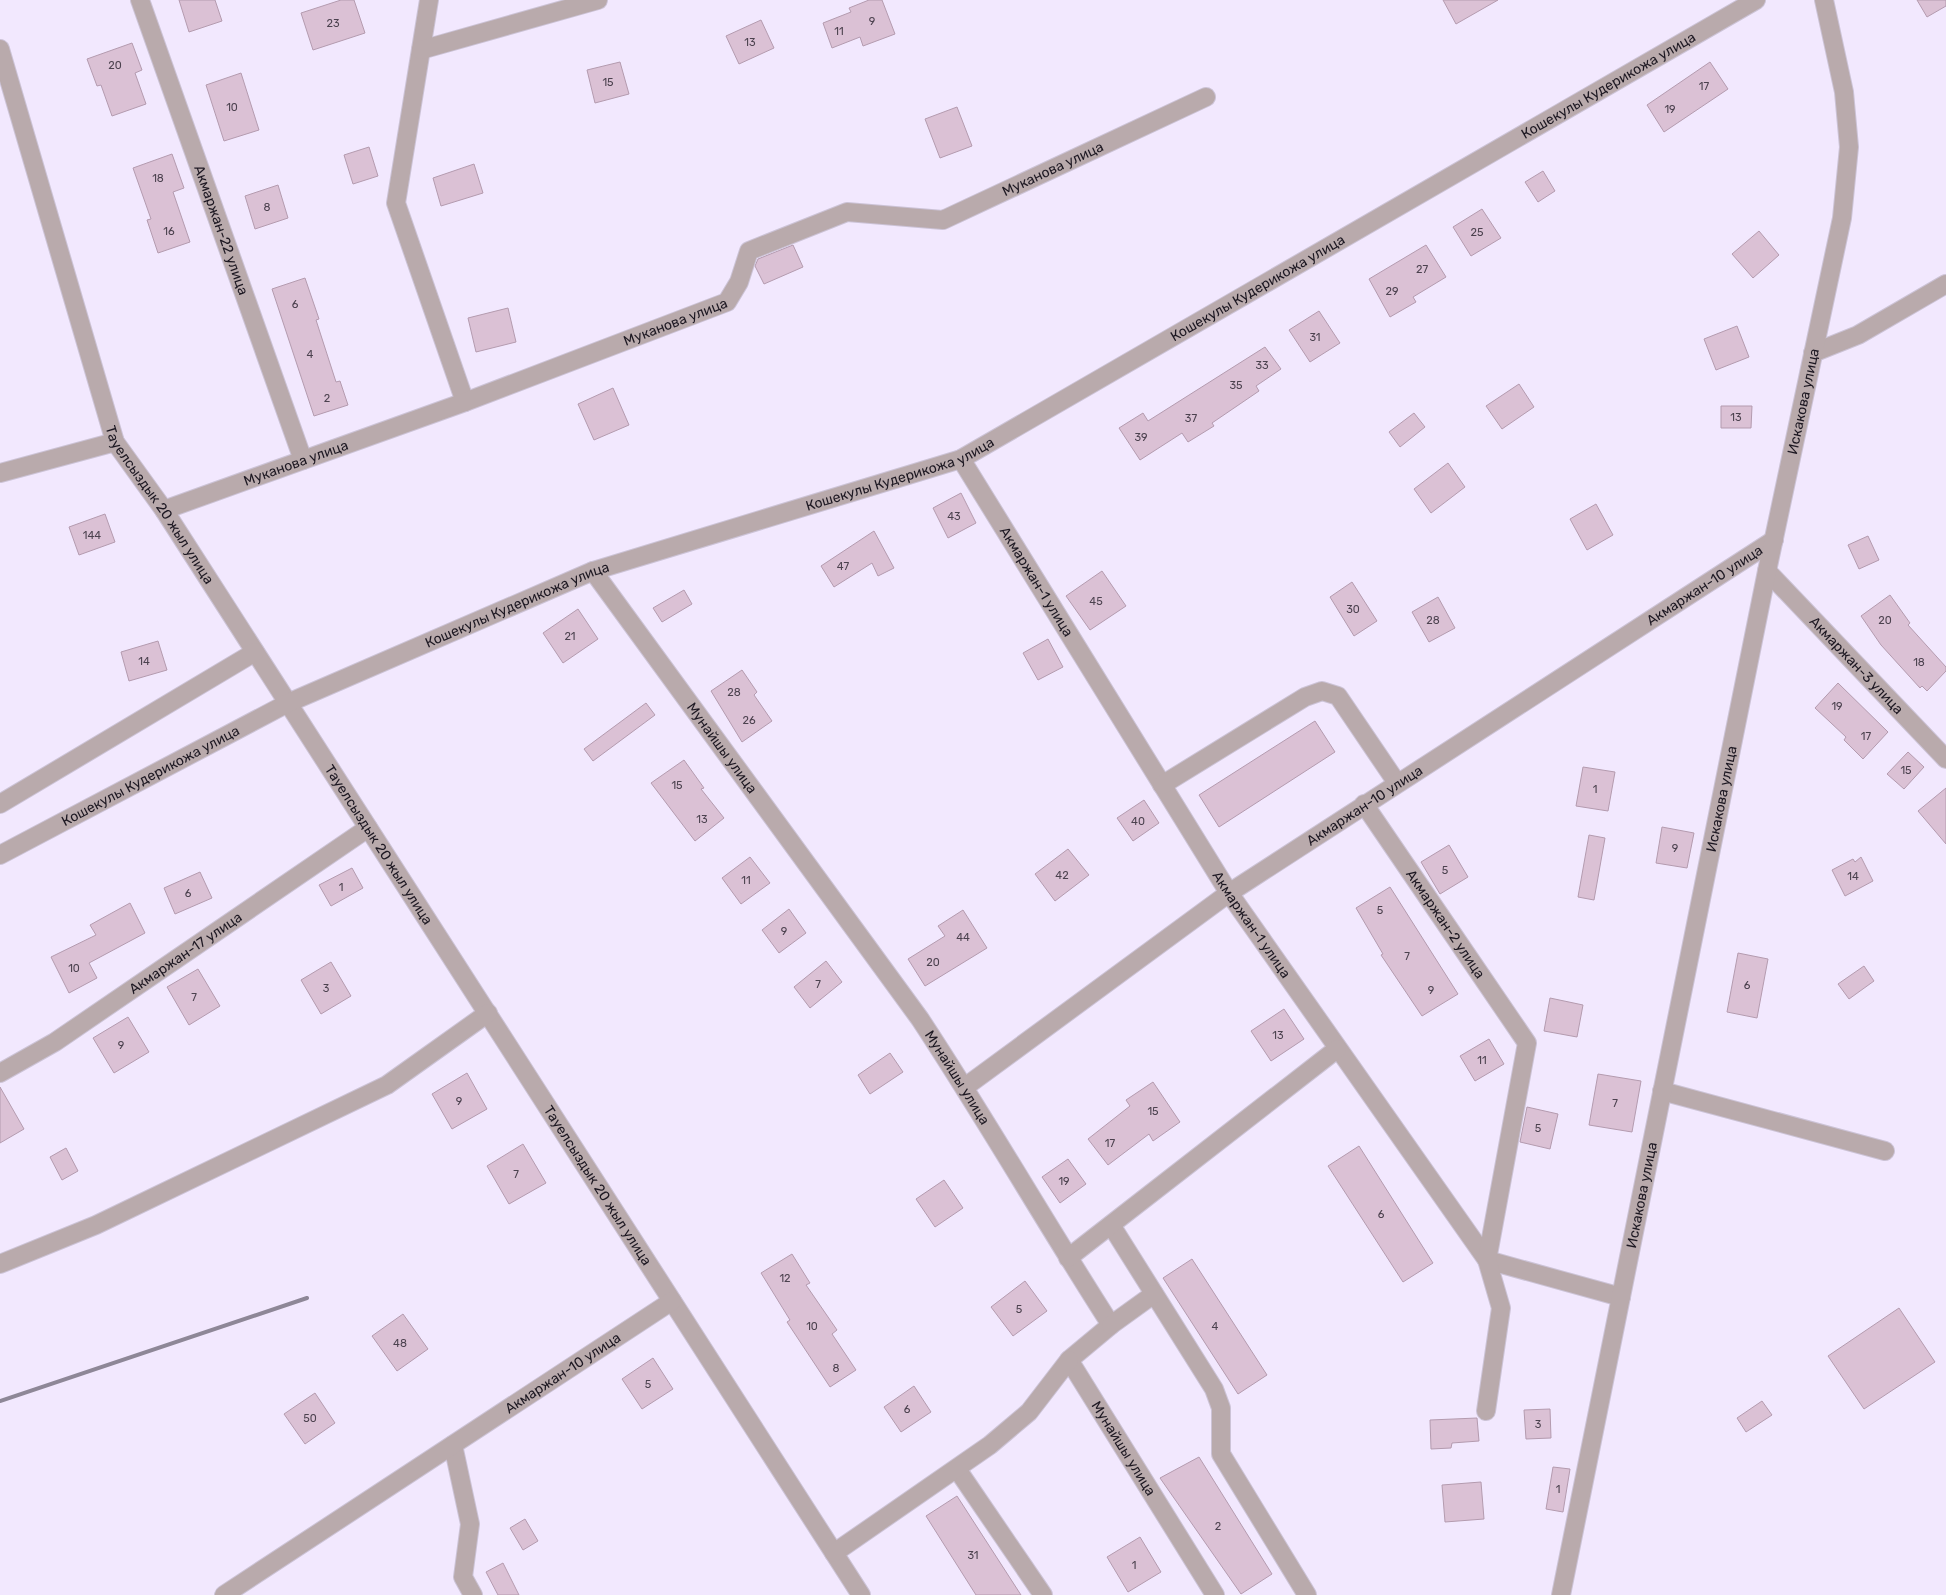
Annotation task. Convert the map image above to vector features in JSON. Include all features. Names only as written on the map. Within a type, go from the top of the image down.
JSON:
[{"type":"street","name":"Акмаржан-22 улица","points":[[140,0],[303,460]]},
{"type":"street","points":[[429,0],[396,203],[465,402]]},
{"type":"street","points":[[421,50],[598,0]]},
{"type":"street","name":"Кошекулы Кудерикожа улица","points":[[0,855],[288,703],[593,571],[960,459],[1756,0]]},
{"type":"street","name":"Искакова улица","points":[[1561,1595],[1767,571],[1842,218],[1849,147],[1844,92],[1824,0]]},
{"type":"street","name":"Тауелсыздык 20 жыл улица","points":[[0,50],[115,442],[164,510],[861,1595]]},
{"type":"street","name":"Муканова улица","points":[[164,510],[465,402],[727,302],[739,282],[749,252],[846,212],[943,220],[1206,97]]},
{"type":"street","points":[[1813,353],[1858,335],[1946,284]]},
{"type":"street","points":[[0,473],[115,442]]},
{"type":"street","name":"Акмаржан-1 улица","points":[[960,459],[1229,893],[1487,1260]]},
{"type":"street","name":"Акмаржан-10 улица","points":[[965,1087],[1229,893],[1396,783],[1774,540]]},
{"type":"street","name":"Мунайшы улица","points":[[593,571],[920,1019],[965,1087],[1068,1258],[1111,1324]]},
{"type":"street","name":"Акмаржан-3 улица","points":[[1767,571],[1946,759]]},
{"type":"street","points":[[0,804],[255,652]]},
{"type":"street","points":[[1162,785],[1306,697],[1322,691],[1338,696],[1396,783]]},
{"type":"street","name":"Акмаржан-2 улица","points":[[1364,804],[1527,1043],[1487,1260]]},
{"type":"street","name":"Акмаржан-17 улица","points":[[0,1073],[55,1042],[368,828]]},
{"type":"street","points":[[0,1264],[96,1225],[387,1085],[488,1013]]},
{"type":"street","points":[[1068,1258],[1338,1049]]},
{"type":"street","points":[[1662,1091],[1885,1151]]},
{"type":"street","points":[[1111,1225],[1214,1389],[1221,1408],[1221,1454],[1307,1595]]},
{"type":"street","points":[[1487,1260],[1621,1297]]},
{"type":"street","points":[[1486,1411],[1500,1308],[1487,1260]]},
{"type":"street","points":[[834,1553],[957,1469],[1029,1412],[1069,1360],[1111,1324],[1154,1294]]},
{"type":"street","name":"Акмаржан-10 улица","points":[[224,1595],[672,1301]]},
{"type":"street","name":"Мунайшы улица","points":[[1069,1360],[1216,1595]]},
{"type":"street","points":[[453,1445],[470,1524],[463,1577],[473,1595]]},
{"type":"street","points":[[957,1469],[1044,1595]]},
{"type":"building","points":[[179,0],[215,0],[222,21],[189,32]]},
{"type":"building","points":[[341,0],[354,0],[365,33],[313,50],[301,13]]},
{"type":"building","points":[[869,0],[882,0],[895,34],[863,46],[860,37],[832,48],[823,23],[851,12],[849,8]]},
{"type":"building","points":[[1443,0],[1498,0],[1456,24]]},
{"type":"building","points":[[1917,0],[1946,0],[1946,6],[1927,17]]},
{"type":"building","points":[[761,20],[774,48],[739,64],[726,36]]},
{"type":"building","points":[[132,43],[142,70],[135,73],[146,104],[112,116],[101,85],[97,86],[87,59]]},
{"type":"building","points":[[620,62],[629,94],[595,103],[587,70]]},
{"type":"building","points":[[1710,62],[1728,89],[1664,132],[1647,105]]},
{"type":"building","points":[[241,73],[259,130],[224,141],[206,85]]},
{"type":"building","points":[[957,107],[972,146],[940,158],[925,119]]},
{"type":"building","points":[[369,147],[378,176],[353,184],[344,155]]},
{"type":"building","points":[[172,154],[184,188],[173,192],[190,242],[158,253],[147,220],[151,219],[133,168]]},
{"type":"building","points":[[474,164],[483,193],[441,206],[433,178]]},
{"type":"building","points":[[1543,171],[1555,191],[1538,202],[1525,182]]},
{"type":"building","points":[[278,185],[288,218],[255,229],[245,196]]},
{"type":"building","points":[[1482,209],[1501,238],[1471,256],[1453,227]]},
{"type":"building","points":[[1759,231],[1779,255],[1753,278],[1732,254]]},
{"type":"building","points":[[793,245],[803,267],[764,284],[755,266],[758,259]]},
{"type":"building","points":[[1426,245],[1446,277],[1413,297],[1416,302],[1390,317],[1369,279]]},
{"type":"building","points":[[305,278],[319,319],[316,320],[336,382],[340,381],[348,405],[314,416],[272,289]]},
{"type":"building","points":[[508,308],[516,342],[476,352],[468,318]]},
{"type":"building","points":[[1319,311],[1340,343],[1310,362],[1289,330]]},
{"type":"building","points":[[1737,326],[1749,357],[1716,370],[1704,339]]},
{"type":"building","points":[[1265,347],[1281,369],[1256,386],[1259,391],[1212,423],[1214,426],[1188,442],[1182,433],[1140,460],[1119,428],[1143,413],[1148,421]]},
{"type":"building","points":[[1519,384],[1534,407],[1502,429],[1486,406]]},
{"type":"building","points":[[613,388],[629,425],[594,440],[578,404]]},
{"type":"building","points":[[1721,406],[1752,406],[1751,428],[1721,428]]},
{"type":"building","points":[[1414,413],[1425,427],[1400,447],[1389,432]]},
{"type":"building","points":[[1448,463],[1465,487],[1431,513],[1414,489]]},
{"type":"building","points":[[961,493],[976,523],[948,538],[933,508]]},
{"type":"building","points":[[1596,504],[1613,535],[1587,550],[1570,519]]},
{"type":"building","points":[[105,514],[115,542],[79,555],[69,527]]},
{"type":"building","points":[[874,531],[894,568],[878,576],[872,563],[834,587],[821,566]]},
{"type":"building","points":[[1868,536],[1879,560],[1859,569],[1848,545]]},
{"type":"building","points":[[1102,571],[1126,606],[1090,630],[1066,596]]},
{"type":"building","points":[[1352,582],[1377,621],[1354,636],[1330,597]]},
{"type":"building","points":[[684,590],[692,604],[662,622],[653,608]]},
{"type":"building","points":[[1890,595],[1910,623],[1908,625],[1946,667],[1946,671],[1927,691],[1922,686],[1920,688],[1881,645],[1861,616]]},
{"type":"building","points":[[1438,597],[1455,628],[1429,642],[1412,612]]},
{"type":"building","points":[[578,609],[598,639],[563,663],[543,633]]},
{"type":"building","points":[[1048,639],[1063,667],[1038,680],[1023,653]]},
{"type":"building","points":[[158,641],[167,670],[129,681],[121,652]]},
{"type":"building","points":[[742,670],[757,692],[754,695],[772,721],[742,742],[711,691]]},
{"type":"building","points":[[1838,683],[1888,732],[1863,759],[1844,740],[1846,737],[1815,708]]},
{"type":"building","points":[[646,703],[655,715],[593,761],[584,749]]},
{"type":"building","points":[[1315,721],[1335,752],[1219,827],[1199,795]]},
{"type":"building","points":[[1908,752],[1924,767],[1904,789],[1887,774]]},
{"type":"building","points":[[684,760],[704,788],[701,789],[724,818],[695,841],[651,783]]},
{"type":"building","points":[[1583,767],[1615,772],[1608,811],[1576,806]]},
{"type":"building","points":[[1946,788],[1946,844],[1918,811]]},
{"type":"building","points":[[1144,800],[1159,823],[1133,841],[1117,818]]},
{"type":"building","points":[[1662,827],[1694,833],[1687,868],[1656,863]]},
{"type":"building","points":[[1589,835],[1605,838],[1594,900],[1578,897]]},
{"type":"building","points":[[1449,845],[1468,877],[1440,894],[1421,862]]},
{"type":"building","points":[[1068,849],[1089,875],[1055,901],[1035,874]]},
{"type":"building","points":[[750,857],[770,883],[741,904],[722,878]]},
{"type":"building","points":[[1861,857],[1873,881],[1845,896],[1832,870],[1853,859],[1855,862]]},
{"type":"building","points":[[352,868],[363,888],[331,906],[319,885]]},
{"type":"building","points":[[200,872],[212,898],[175,914],[164,888]]},
{"type":"building","points":[[1390,887],[1458,994],[1422,1016],[1381,955],[1383,954],[1356,908]]},
{"type":"building","points":[[130,903],[145,933],[89,963],[97,978],[69,993],[51,957],[96,935],[90,925]]},
{"type":"building","points":[[789,909],[806,933],[779,953],[762,930]]},
{"type":"building","points":[[963,910],[987,948],[925,986],[908,959],[945,936],[938,926]]},
{"type":"building","points":[[1738,953],[1768,959],[1757,1018],[1727,1012]]},
{"type":"building","points":[[826,961],[842,982],[810,1008],[794,987]]},
{"type":"building","points":[[331,962],[351,996],[321,1014],[301,980]]},
{"type":"building","points":[[1864,966],[1874,981],[1849,999],[1838,984]]},
{"type":"building","points":[[198,969],[220,1006],[189,1025],[167,987]]},
{"type":"building","points":[[1550,998],[1583,1005],[1577,1037],[1544,1031]]},
{"type":"building","points":[[1284,1009],[1304,1039],[1271,1061],[1251,1031]]},
{"type":"building","points":[[128,1017],[149,1052],[114,1073],[93,1038]]},
{"type":"building","points":[[1489,1039],[1504,1064],[1475,1081],[1460,1056]]},
{"type":"building","points":[[890,1053],[903,1072],[870,1094],[858,1075]]},
{"type":"building","points":[[467,1073],[487,1109],[452,1129],[432,1094]]},
{"type":"building","points":[[1598,1074],[1641,1081],[1632,1132],[1589,1125]]},
{"type":"building","points":[[1153,1082],[1180,1122],[1153,1141],[1149,1134],[1108,1165],[1088,1139],[1130,1106],[1126,1100]]},
{"type":"building","points":[[0,1087],[24,1129],[0,1143]]},
{"type":"building","points":[[1527,1107],[1558,1114],[1550,1149],[1520,1142]]},
{"type":"building","points":[[523,1144],[546,1183],[509,1204],[487,1166]]},
{"type":"building","points":[[1359,1146],[1433,1263],[1403,1282],[1328,1166]]},
{"type":"building","points":[[66,1148],[78,1171],[62,1180],[50,1157]]},
{"type":"building","points":[[1068,1159],[1086,1184],[1060,1203],[1042,1177]]},
{"type":"building","points":[[944,1180],[963,1208],[935,1227],[916,1199]]},
{"type":"building","points":[[792,1254],[810,1283],[806,1285],[837,1330],[832,1334],[856,1370],[830,1387],[787,1322],[790,1320],[761,1273]]},
{"type":"building","points":[[1192,1259],[1267,1375],[1238,1394],[1163,1278]]},
{"type":"building","points":[[1025,1281],[1047,1311],[1013,1336],[991,1307]]},
{"type":"building","points":[[1899,1308],[1935,1362],[1864,1409],[1828,1356]]},
{"type":"building","points":[[403,1314],[428,1349],[397,1371],[372,1336]]},
{"type":"building","points":[[653,1358],[673,1389],[642,1409],[622,1379]]},
{"type":"building","points":[[914,1386],[931,1412],[901,1432],[884,1407]]},
{"type":"building","points":[[315,1393],[335,1423],[305,1444],[284,1414]]},
{"type":"building","points":[[1762,1401],[1772,1415],[1746,1432],[1737,1418]]},
{"type":"building","points":[[1550,1409],[1551,1438],[1526,1439],[1524,1410]]},
{"type":"building","points":[[1477,1418],[1479,1441],[1452,1443],[1451,1448],[1431,1449],[1430,1420]]},
{"type":"building","points":[[1199,1457],[1272,1574],[1241,1594],[1160,1478]]},
{"type":"building","points":[[1553,1467],[1570,1469],[1563,1512],[1546,1509]]},
{"type":"building","points":[[1481,1482],[1484,1519],[1445,1522],[1442,1485]]},
{"type":"building","points":[[957,1496],[1021,1595],[976,1595],[926,1516]]},
{"type":"building","points":[[525,1519],[538,1541],[523,1550],[510,1528]]},
{"type":"building","points":[[1140,1537],[1161,1572],[1128,1592],[1107,1557]]},
{"type":"building","points":[[503,1563],[519,1595],[498,1595],[486,1572]]},
{"type":"railway","points":[[0,1401],[307,1298]]}]
